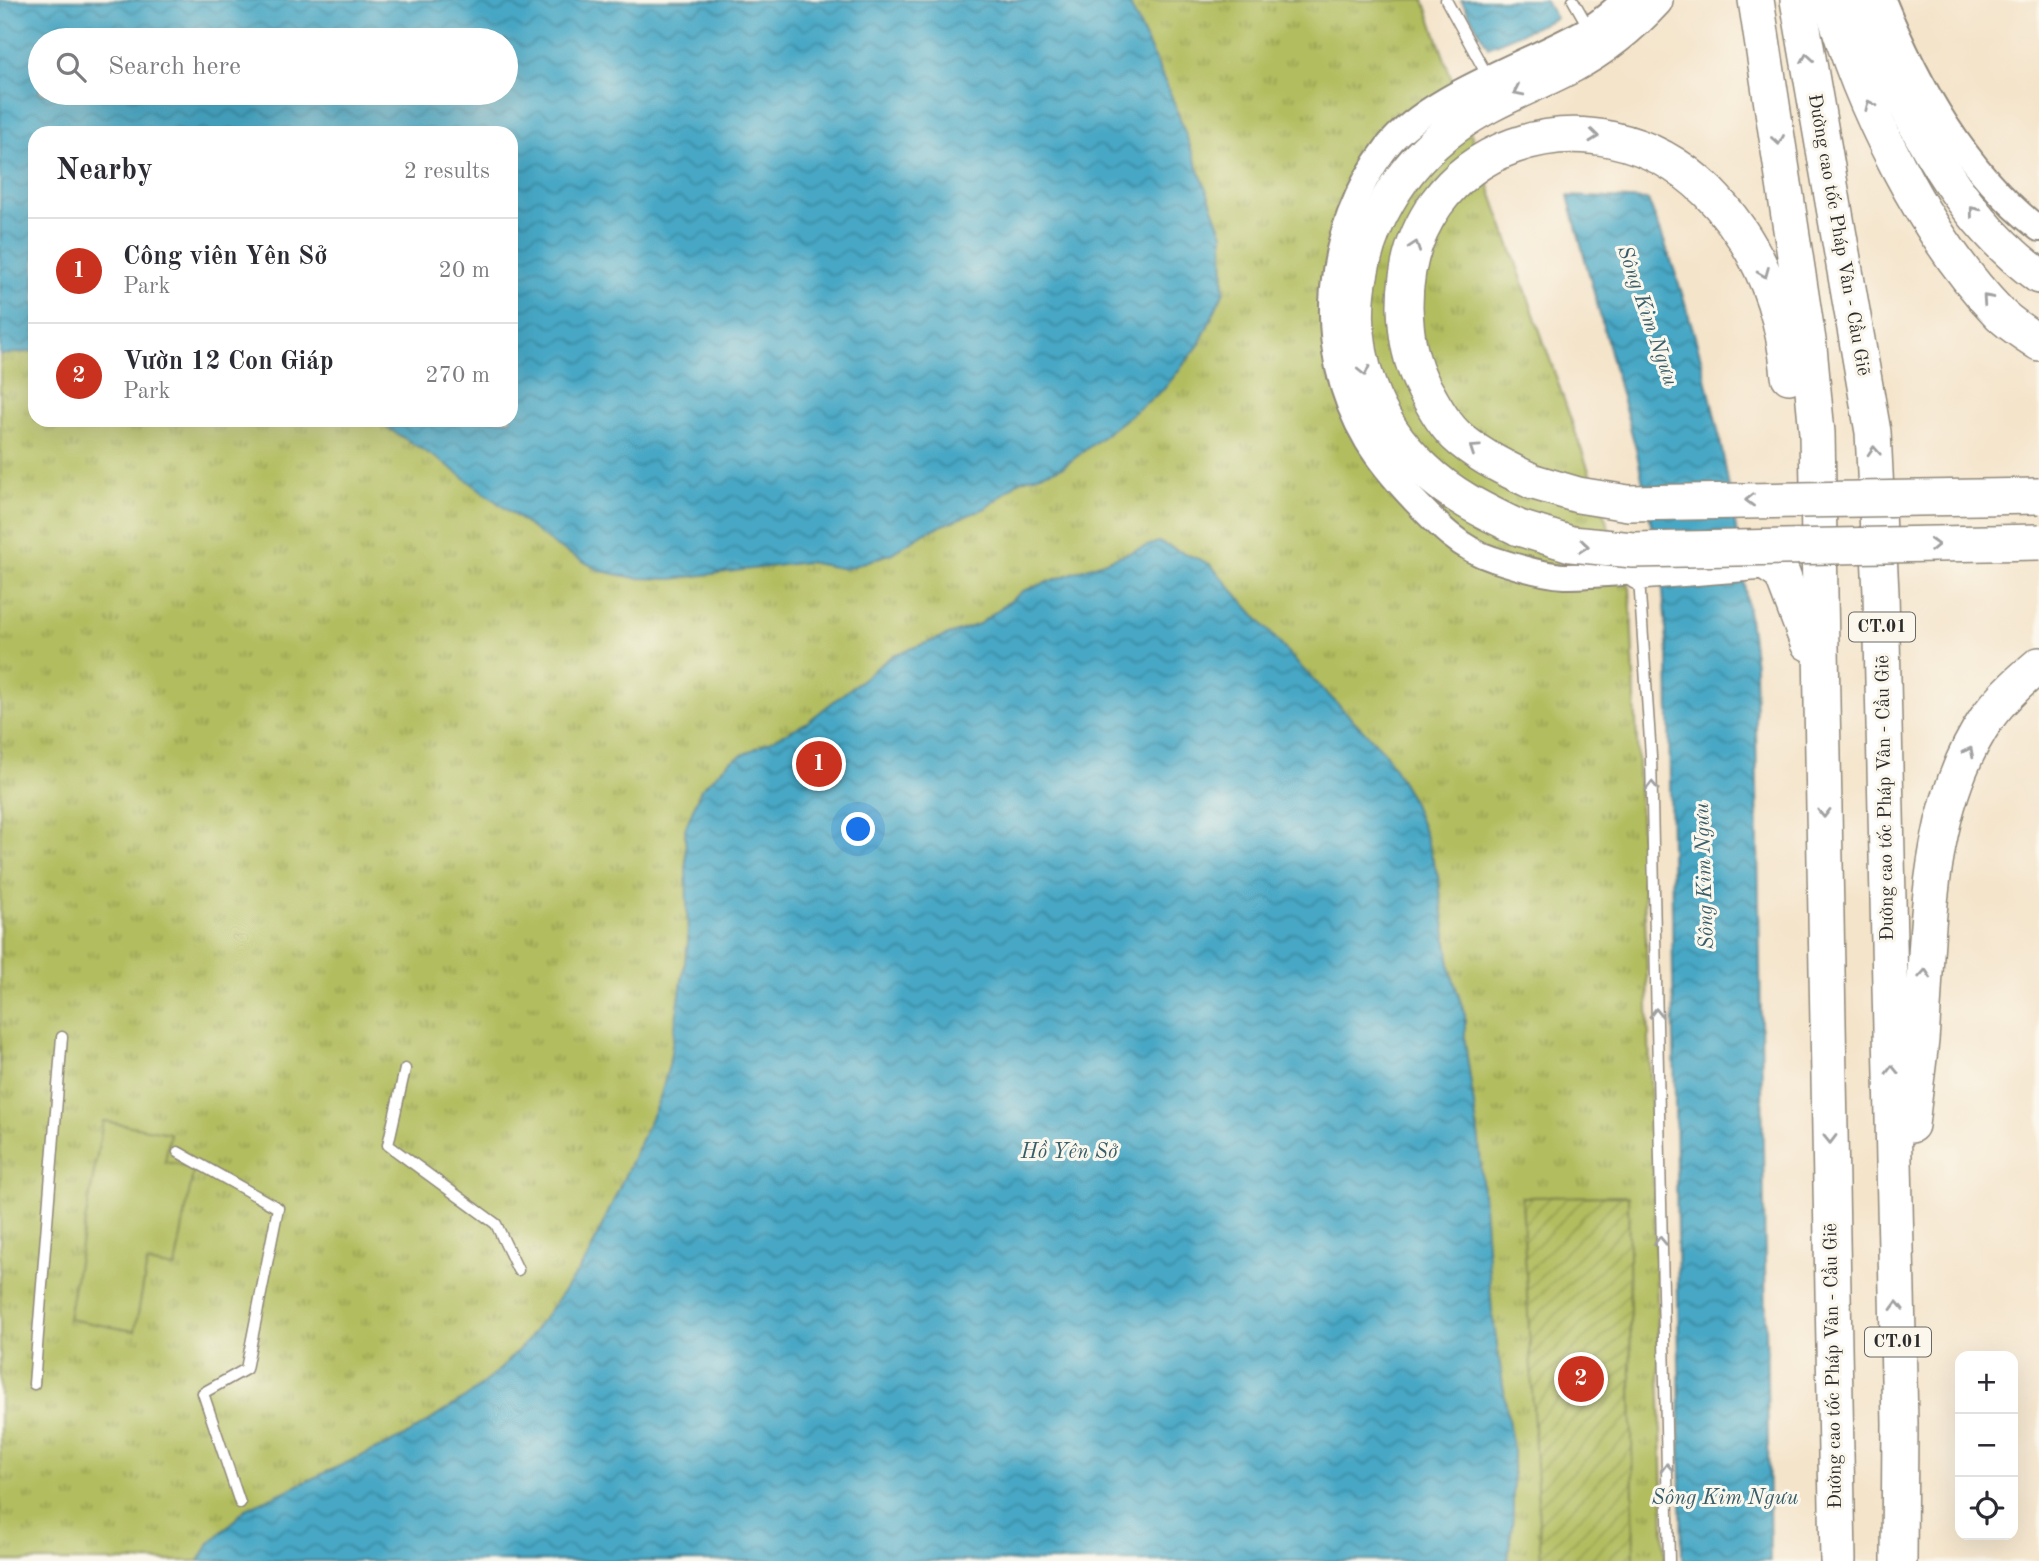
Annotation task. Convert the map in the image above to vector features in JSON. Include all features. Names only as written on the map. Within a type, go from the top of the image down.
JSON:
[{"type":"highway","points":[[1655,0],[1631,25],[1606,44],[1453,128],[1391,195],[1368,236],[1358,284],[1356,337],[1368,386],[1393,433],[1423,468],[1465,502],[1519,528],[1571,544],[1633,550],[2039,542]]},
{"type":"highway","name":"Đường cao tốc Pháp Vân - Cầu Giẽ","points":[[1756,0],[1809,347],[1817,433],[1838,1561]]},
{"type":"highway","name":"Đường cao tốc Pháp Vân - Cầu Giẽ","points":[[1798,0],[1873,432],[1881,593],[1900,1423],[1899,1561]]},
{"type":"highway","points":[[1831,0],[1841,35],[1872,110],[1934,230],[1959,268],[2003,316],[2039,343]]},
{"type":"highway","points":[[1859,0],[1891,74],[1941,170],[2008,253],[2039,276]]},
{"type":"highway","points":[[1823,745],[1801,592],[1797,472],[1788,367],[1783,332],[1762,266],[1726,212],[1695,180],[1628,142],[1590,134],[1543,138],[1501,149],[1476,164],[1453,184],[1430,213],[1414,244],[1405,287],[1405,331],[1413,368],[1435,409],[1459,439],[1495,463],[1534,482],[1578,495],[1628,503],[2039,496]]},
{"type":"highway","points":[[1647,571],[1764,562],[1782,574],[1808,643]]},
{"type":"highway","points":[[1896,1261],[1920,1043],[1928,925],[1946,809],[1965,760],[1987,718],[2039,665]]},
{"type":"highway","points":[[1900,1423],[1913,1561]]},
{"type":"street","points":[[1625,0],[1589,29],[1488,78],[1431,110],[1390,144],[1362,181],[1346,218],[1334,270],[1332,321],[1341,380],[1367,441],[1445,533],[1490,559],[1563,576],[1647,571]]},
{"type":"street","points":[[1883,0],[1908,62],[1965,154],[2008,205],[2039,229]]},
{"type":"lane","points":[[1446,0],[1488,78]]},
{"type":"lane","points":[[1573,0],[1589,29]]},
{"type":"lane","points":[[1647,571],[1669,1561]]},
{"type":"lane","points":[[34,1384],[62,1037]]},
{"type":"lane","points":[[405,1069],[388,1145],[496,1224],[518,1270]]},
{"type":"lane","points":[[178,1152],[278,1208],[246,1369],[203,1393],[240,1503]]},
{"type":"green space","points":[[0,0],[1424,0],[1630,588],[1646,940],[1665,1561],[0,1561]]},
{"type":"green space","points":[[103,1121],[170,1133],[165,1162],[194,1167],[175,1268],[147,1263],[135,1331],[68,1319]]},
{"type":"green space","points":[[1628,1196],[1634,1561],[1541,1561],[1522,1197]]},
{"type":"water","points":[[0,0],[1128,0],[1171,95],[1223,234],[1224,291],[1199,345],[1164,389],[1063,467],[1019,481],[986,508],[926,532],[892,553],[845,569],[807,562],[672,579],[635,578],[601,571],[557,547],[447,465],[386,427],[518,427],[518,126],[28,126],[28,352],[0,355]]},
{"type":"water","points":[[1461,0],[1545,0],[1556,18],[1488,47]]},
{"type":"water","name":"Sông Kim Ngưu","points":[[1568,196],[1648,200],[1670,257],[1704,371],[1718,429],[1739,545],[1755,665],[1770,1561],[1682,1561],[1668,655],[1662,580],[1637,453]]},
{"type":"water","name":"Hồ Yên Sở","points":[[1158,542],[1210,564],[1297,663],[1384,751],[1409,794],[1424,831],[1438,876],[1451,972],[1465,1015],[1465,1042],[1479,1140],[1492,1311],[1513,1451],[1513,1516],[1508,1561],[199,1561],[209,1544],[246,1509],[409,1434],[469,1395],[499,1370],[526,1342],[587,1259],[660,1098],[669,1065],[688,942],[685,829],[701,789],[730,761],[806,723],[893,655],[979,624],[1023,591]]},
{"type":"place","name":"Công viên Yên Sở","points":[[819,764]]},
{"type":"place","name":"Vườn 12 Con Giáp","points":[[1581,1379]]}]
